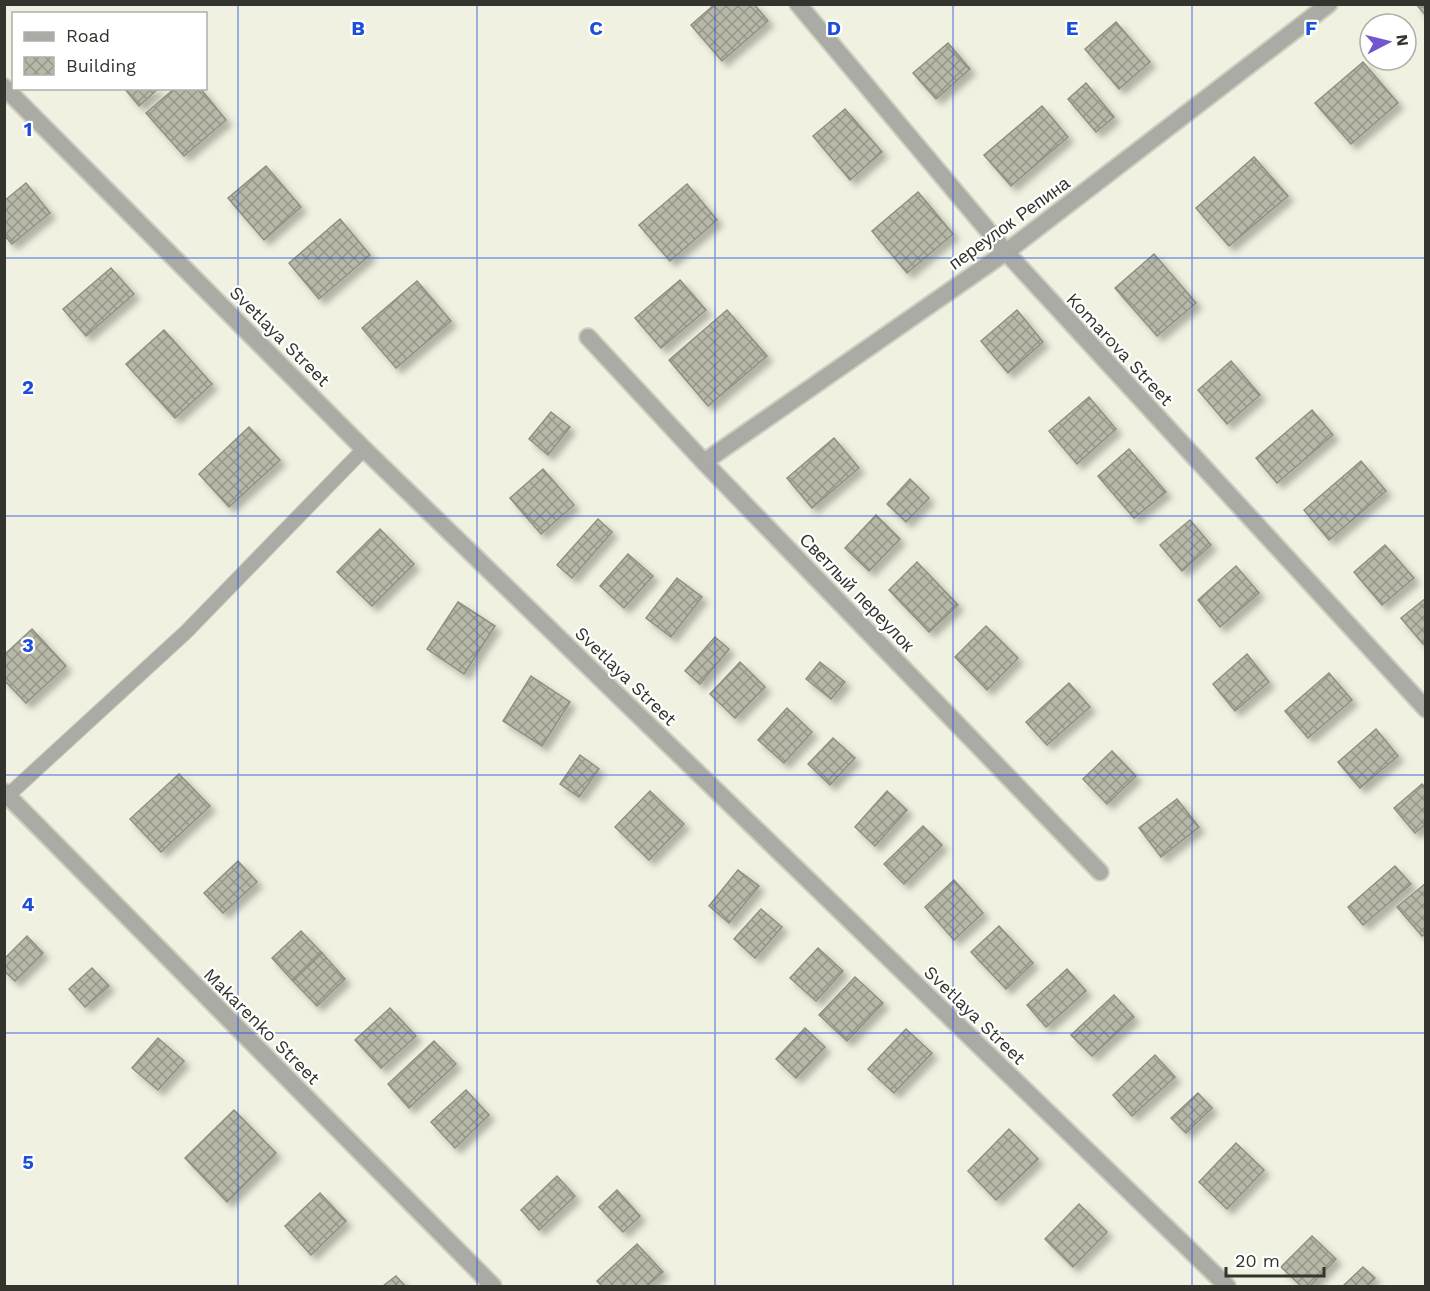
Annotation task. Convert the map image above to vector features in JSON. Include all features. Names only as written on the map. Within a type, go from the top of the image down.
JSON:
[{"type":"street","name":"Komarova Street","points":[[798,4],[1005,252],[1425,710]]},
{"type":"street","name":"переулок Репина","points":[[704,462],[1005,252],[1329,4]]},
{"type":"street","name":"Svetlaya Street","points":[[4,87],[364,449],[1227,1287]]},
{"type":"street","name":"Светлый переулок","points":[[588,337],[704,462],[1100,872]]},
{"type":"street","name":"Makarenko Street","points":[[6,796],[493,1287]]},
{"type":"lane","points":[[6,796],[186,632],[364,449]]},
{"type":"building","points":[[715,4],[754,4],[768,21],[722,61],[691,25]]},
{"type":"building","points":[[1416,4],[1426,4],[1426,16]]},
{"type":"building","points":[[1116,22],[1150,62],[1119,89],[1085,49]]},
{"type":"building","points":[[948,43],[970,69],[936,99],[913,73]]},
{"type":"building","points":[[1358,66],[1358,72],[1372,72],[1398,103],[1351,144],[1315,103]]},
{"type":"building","points":[[1086,83],[1114,117],[1096,132],[1068,99]]},
{"type":"building","points":[[126,90],[157,90],[139,106]]},
{"type":"building","points":[[173,90],[202,90],[226,120],[184,156],[146,113]]},
{"type":"building","points":[[1042,106],[1068,137],[1011,186],[984,155]]},
{"type":"building","points":[[845,109],[882,152],[850,180],[813,136]]},
{"type":"building","points":[[1254,157],[1288,196],[1229,246],[1196,208]]},
{"type":"building","points":[[266,166],[301,207],[264,240],[228,198]]},
{"type":"building","points":[[26,183],[50,213],[12,244],[4,235],[4,201]]},
{"type":"building","points":[[687,184],[717,220],[670,261],[639,225]]},
{"type":"building","points":[[918,192],[953,234],[907,273],[872,231]]},
{"type":"building","points":[[340,219],[370,255],[319,299],[289,263]]},
{"type":"building","points":[[1154,254],[1196,303],[1157,336],[1115,288]]},
{"type":"building","points":[[111,268],[134,294],[86,336],[63,309]]},
{"type":"building","points":[[680,280],[706,310],[661,348],[635,318]]},
{"type":"building","points":[[417,281],[451,321],[396,368],[362,328]]},
{"type":"building","points":[[727,310],[767,356],[708,406],[669,360]]},
{"type":"building","points":[[1017,310],[1043,342],[1008,373],[981,341]]},
{"type":"building","points":[[164,330],[212,384],[175,418],[126,364]]},
{"type":"building","points":[[1231,361],[1260,395],[1227,424],[1198,390]]},
{"type":"building","points":[[1089,397],[1116,429],[1077,464],[1049,431]]},
{"type":"building","points":[[1312,410],[1333,435],[1277,483],[1256,458]]},
{"type":"building","points":[[551,412],[570,427],[548,455],[529,439]]},
{"type":"building","points":[[249,427],[280,460],[229,507],[199,474]]},
{"type":"building","points":[[834,438],[859,468],[812,508],[787,478]]},
{"type":"building","points":[[1129,449],[1166,492],[1134,518],[1098,476]]},
{"type":"building","points":[[1361,461],[1386,491],[1329,540],[1304,510]]},
{"type":"building","points":[[543,469],[574,505],[541,534],[510,498]]},
{"type":"building","points":[[910,479],[929,498],[906,522],[887,504]]},
{"type":"building","points":[[876,515],[900,539],[869,571],[845,548]]},
{"type":"building","points":[[598,519],[612,532],[572,578],[557,565]]},
{"type":"building","points":[[1190,520],[1211,545],[1182,571],[1160,545]]},
{"type":"building","points":[[380,529],[414,564],[372,606],[337,572]]},
{"type":"building","points":[[1385,545],[1414,578],[1382,605],[1354,572]]},
{"type":"building","points":[[628,554],[653,576],[624,608],[600,586]]},
{"type":"building","points":[[917,562],[958,605],[929,632],[889,590]]},
{"type":"building","points":[[1236,566],[1259,593],[1220,627],[1198,600]]},
{"type":"building","points":[[677,578],[702,597],[671,637],[646,618]]},
{"type":"building","points":[[1426,598],[1426,642],[1423,644],[1401,618]]},
{"type":"building","points":[[458,602],[495,626],[464,674],[427,649]]},
{"type":"building","points":[[986,626],[1018,658],[987,690],[955,657]]},
{"type":"building","points":[[32,629],[66,666],[26,703],[4,680],[4,655]]},
{"type":"building","points":[[715,637],[729,649],[700,684],[685,671]]},
{"type":"building","points":[[1247,654],[1269,682],[1235,711],[1213,684]]},
{"type":"building","points":[[740,662],[765,687],[735,718],[710,694]]},
{"type":"building","points":[[820,662],[845,682],[831,699],[806,679]]},
{"type":"building","points":[[1329,673],[1352,700],[1308,738],[1285,711]]},
{"type":"building","points":[[531,676],[570,702],[542,746],[503,721]]},
{"type":"building","points":[[1069,683],[1090,707],[1047,745],[1026,722]]},
{"type":"building","points":[[787,708],[812,732],[784,763],[758,740]]},
{"type":"building","points":[[1376,729],[1398,756],[1360,788],[1338,762]]},
{"type":"building","points":[[833,738],[855,758],[830,785],[808,764]]},
{"type":"building","points":[[1112,751],[1136,776],[1107,804],[1083,779]]},
{"type":"building","points":[[580,755],[599,769],[579,797],[560,784]]},
{"type":"building","points":[[179,774],[210,806],[161,852],[130,819]]},
{"type":"building","points":[[1422,784],[1426,788],[1426,824],[1415,833],[1394,808]]},
{"type":"building","points":[[650,791],[684,824],[649,860],[615,827]]},
{"type":"building","points":[[887,791],[907,810],[875,846],[855,827]]},
{"type":"building","points":[[1177,799],[1199,827],[1161,857],[1139,828]]},
{"type":"building","points":[[923,826],[942,845],[904,884],[884,864]]},
{"type":"building","points":[[238,861],[257,882],[223,913],[204,893]]},
{"type":"building","points":[[1395,866],[1411,884],[1363,925],[1348,907]]},
{"type":"building","points":[[738,870],[759,886],[729,923],[709,906]]},
{"type":"building","points":[[954,880],[983,913],[954,940],[925,907]]},
{"type":"building","points":[[1426,883],[1426,933],[1422,936],[1397,907]]},
{"type":"building","points":[[761,909],[782,927],[755,958],[734,939]]},
{"type":"building","points":[[999,926],[1033,963],[1006,989],[971,952]]},
{"type":"building","points":[[301,931],[322,953],[293,981],[272,958]]},
{"type":"building","points":[[27,936],[43,953],[15,981],[4,971],[4,959]]},
{"type":"building","points":[[818,948],[843,971],[816,1001],[790,978]]},
{"type":"building","points":[[322,953],[345,979],[317,1006],[293,981]]},
{"type":"building","points":[[92,968],[109,986],[85,1007],[69,989]]},
{"type":"building","points":[[1067,969],[1086,991],[1046,1027],[1027,1005]]},
{"type":"building","points":[[855,977],[883,1003],[847,1041],[819,1015]]},
{"type":"building","points":[[1114,995],[1134,1017],[1092,1056],[1071,1035]]},
{"type":"building","points":[[390,1008],[416,1036],[381,1068],[355,1040]]},
{"type":"building","points":[[805,1028],[825,1047],[796,1078],[776,1059]]},
{"type":"building","points":[[906,1029],[932,1053],[894,1093],[868,1069]]},
{"type":"building","points":[[158,1038],[184,1061],[158,1090],[132,1068]]},
{"type":"building","points":[[434,1041],[456,1064],[409,1108],[388,1084]]},
{"type":"building","points":[[1155,1055],[1175,1077],[1132,1116],[1113,1095]]},
{"type":"building","points":[[466,1090],[489,1115],[455,1148],[431,1122]]},
{"type":"building","points":[[1198,1093],[1212,1108],[1186,1133],[1171,1118]]},
{"type":"building","points":[[234,1110],[276,1153],[227,1202],[185,1158]]},
{"type":"building","points":[[1009,1129],[1038,1159],[996,1200],[968,1171]]},
{"type":"building","points":[[1236,1143],[1264,1170],[1227,1209],[1199,1182]]},
{"type":"building","points":[[557,1176],[575,1196],[539,1230],[521,1210]]},
{"type":"building","points":[[617,1190],[640,1216],[623,1232],[599,1207]]},
{"type":"building","points":[[320,1193],[346,1221],[311,1255],[285,1226]]},
{"type":"building","points":[[1079,1204],[1107,1232],[1073,1267],[1045,1239]]},
{"type":"building","points":[[1312,1236],[1336,1259],[1310,1286],[1301,1286],[1281,1267]]},
{"type":"building","points":[[637,1244],[663,1272],[647,1286],[602,1286],[597,1281]]},
{"type":"building","points":[[1363,1267],[1375,1278],[1367,1286],[1343,1286]]},
{"type":"building","points":[[396,1276],[405,1286],[383,1286]]}]
